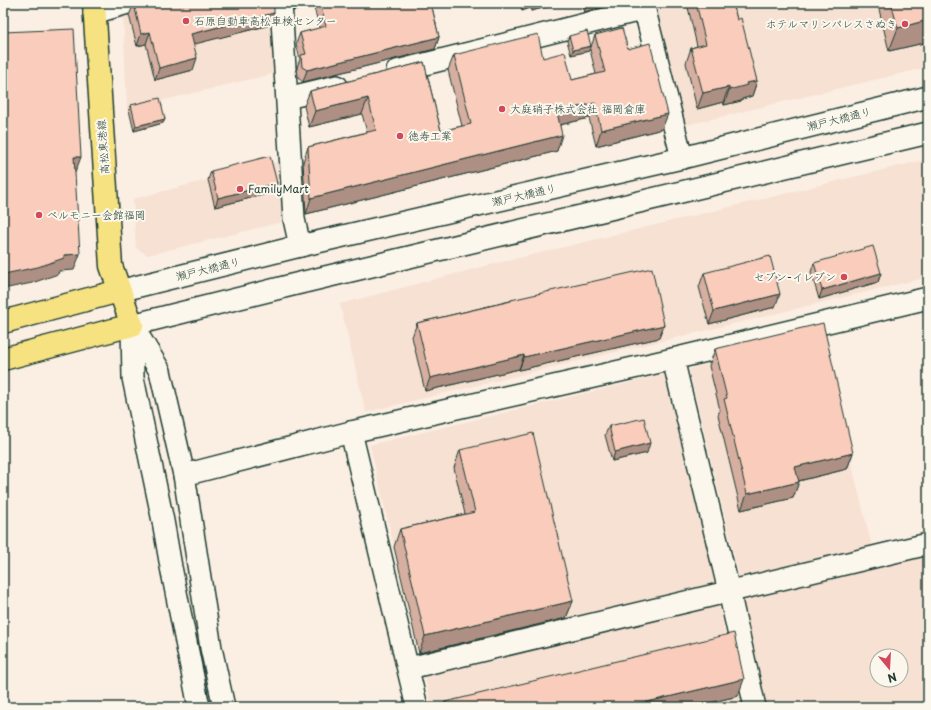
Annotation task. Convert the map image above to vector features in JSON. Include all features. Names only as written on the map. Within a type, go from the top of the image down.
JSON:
[{"type":"main road","name":"高松東港線","points":[[94,8],[111,266],[132,325]]},
{"type":"main road","points":[[3,322],[119,291]]},
{"type":"main road","points":[[3,359],[132,325]]},
{"type":"street","points":[[94,8],[128,3]]},
{"type":"street","points":[[281,3],[294,219],[300,246]]},
{"type":"street","points":[[379,75],[644,6],[682,158]]},
{"type":"street","points":[[287,98],[356,81]]},
{"type":"street","name":"瀬戸大橋通り","points":[[119,291],[300,246],[682,158],[928,97]]},
{"type":"street","points":[[132,325],[296,284],[928,133]]},
{"type":"street","points":[[184,475],[351,432],[673,359],[928,298]]},
{"type":"street","points":[[132,325],[160,371],[184,475],[212,648],[224,707]]},
{"type":"street","points":[[132,325],[133,378],[160,506],[199,707]]},
{"type":"street","points":[[673,359],[729,591],[755,707]]},
{"type":"street","points":[[351,432],[417,707]]},
{"type":"street","points":[[408,668],[928,544]]},
{"type":"shaded area","points":[[273,3],[276,73],[127,109],[123,11]]},
{"type":"shaded area","points":[[652,3],[928,3],[928,67],[682,126]]},
{"type":"shaded area","points":[[928,159],[928,277],[366,412],[340,304],[482,267]]},
{"type":"shaded area","points":[[282,161],[286,221],[148,255],[136,248],[133,199]]},
{"type":"shaded area","points":[[820,336],[872,547],[740,579],[689,369]]},
{"type":"shaded area","points":[[666,374],[716,586],[420,656],[370,445]]},
{"type":"shaded area","points":[[928,552],[928,707],[766,707],[742,598]]},
{"type":"shaded area","points":[[718,603],[743,707],[432,707],[424,673]]},
{"type":"building","points":[[135,3],[274,3],[274,13],[191,34],[197,58],[159,68],[150,32],[141,34]]},
{"type":"building","points":[[320,3],[431,3],[439,37],[307,70],[302,67],[301,55],[306,54],[300,33],[326,26]]},
{"type":"building","points":[[696,3],[733,3],[737,20],[741,18],[757,81],[746,83],[747,85],[729,90],[729,87],[703,93],[691,48],[706,44]]},
{"type":"building","points":[[891,3],[928,3],[928,20],[898,28]]},
{"type":"building","points":[[622,28],[628,49],[650,43],[668,114],[601,130],[595,103],[557,112],[562,135],[311,198],[308,147],[376,130],[368,98],[315,111],[310,91],[424,62],[441,131],[471,124],[454,55],[538,34],[543,58],[565,52],[572,80],[605,72],[595,35]]},
{"type":"building","points":[[74,29],[81,157],[74,157],[80,254],[64,255],[64,258],[38,267],[4,274],[3,32]]},
{"type":"building","points":[[587,31],[591,46],[573,50],[569,36]]},
{"type":"building","points":[[160,98],[165,119],[136,126],[131,105]]},
{"type":"building","points":[[270,156],[277,183],[218,198],[211,171]]},
{"type":"building","name":"セブン-イレブン","points":[[873,246],[881,273],[822,290],[814,263]]},
{"type":"building","points":[[770,256],[780,294],[714,311],[704,273]]},
{"type":"building","points":[[652,268],[664,325],[524,357],[524,355],[430,378],[417,323]]},
{"type":"building","points":[[823,323],[853,453],[795,467],[799,482],[747,494],[724,399],[727,398],[715,349]]},
{"type":"building","points":[[644,418],[650,443],[615,452],[609,426]]},
{"type":"building","points":[[533,433],[573,601],[425,636],[400,529],[475,512],[460,450]]},
{"type":"building","points":[[734,633],[744,679],[626,707],[446,707],[445,702]]},
{"type":"place","name":"石原自動車高松車検センター","points":[[186,21]]},
{"type":"place","name":"ホテルマリンパレスさぬき","points":[[905,24]]},
{"type":"place","name":"大庭硝子株式会社 福岡倉庫","points":[[502,109]]},
{"type":"place","name":"徳寿工業","points":[[400,136]]},
{"type":"place","name":"FamilyMart","points":[[240,189]]},
{"type":"place","name":"ベルモニー会館福岡","points":[[39,215]]},
{"type":"place","name":"セブン-イレブン","points":[[844,277]]}]
